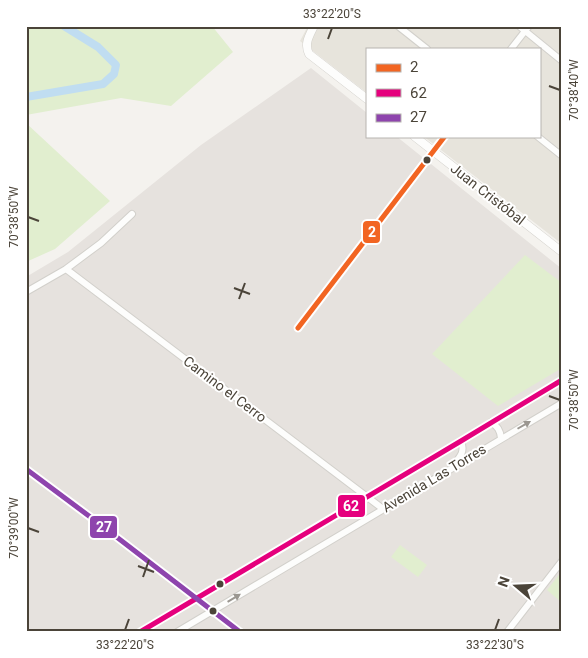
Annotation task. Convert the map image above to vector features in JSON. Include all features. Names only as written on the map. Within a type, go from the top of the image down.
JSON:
[{"type":"street","points":[[314,26],[307,42],[309,54],[366,98]]},
{"type":"street","points":[[398,26],[426,48]]},
{"type":"street","points":[[512,48],[524,28],[562,60]]},
{"type":"street","name":"Juan Cristóbal","points":[[417,138],[562,252]]},
{"type":"street","points":[[298,328],[444,138]]},
{"type":"street","points":[[540,138],[562,156]]},
{"type":"street","points":[[26,292],[66,268],[101,243],[132,214]]},
{"type":"street","name":"Camino el Cerro","points":[[66,268],[383,509]]},
{"type":"street","name":"Avenida Las Torres","points":[[140,632],[562,380]]},
{"type":"street","name":"Avenida Las Torres","points":[[177,632],[562,403]]},
{"type":"street","points":[[491,422],[500,430],[501,438]]},
{"type":"street","points":[[450,469],[464,447],[461,441]]},
{"type":"street","points":[[26,469],[102,525],[240,632]]},
{"type":"street","points":[[507,632],[562,561]]},
{"type":"shaded area","points":[[308,26],[562,26],[562,244],[426,138],[540,138],[540,48],[366,48],[366,92],[300,41]]},
{"type":"shaded area","points":[[311,68],[366,112],[366,138],[398,138],[562,269],[562,632],[26,632],[26,277],[68,252],[201,145]]},
{"type":"green space","points":[[26,26],[212,26],[233,52],[171,106],[121,98],[26,115]]},
{"type":"green space","points":[[26,123],[110,201],[55,249],[26,262]]},
{"type":"green space","points":[[525,255],[562,283],[562,368],[498,406],[432,354]]},
{"type":"green space","points":[[400,545],[427,565],[418,577],[391,557]]},
{"type":"green space","points":[[562,571],[562,603],[547,590]]},
{"type":"waterway","points":[[26,97],[103,84],[114,74],[116,65],[98,47],[64,26]]},
{"type":"transit line","name":"2","points":[[298,328],[443,138]]},
{"type":"transit line","name":"62","points":[[140,632],[562,380]]},
{"type":"transit line","name":"27","points":[[26,469],[240,632]]}]
